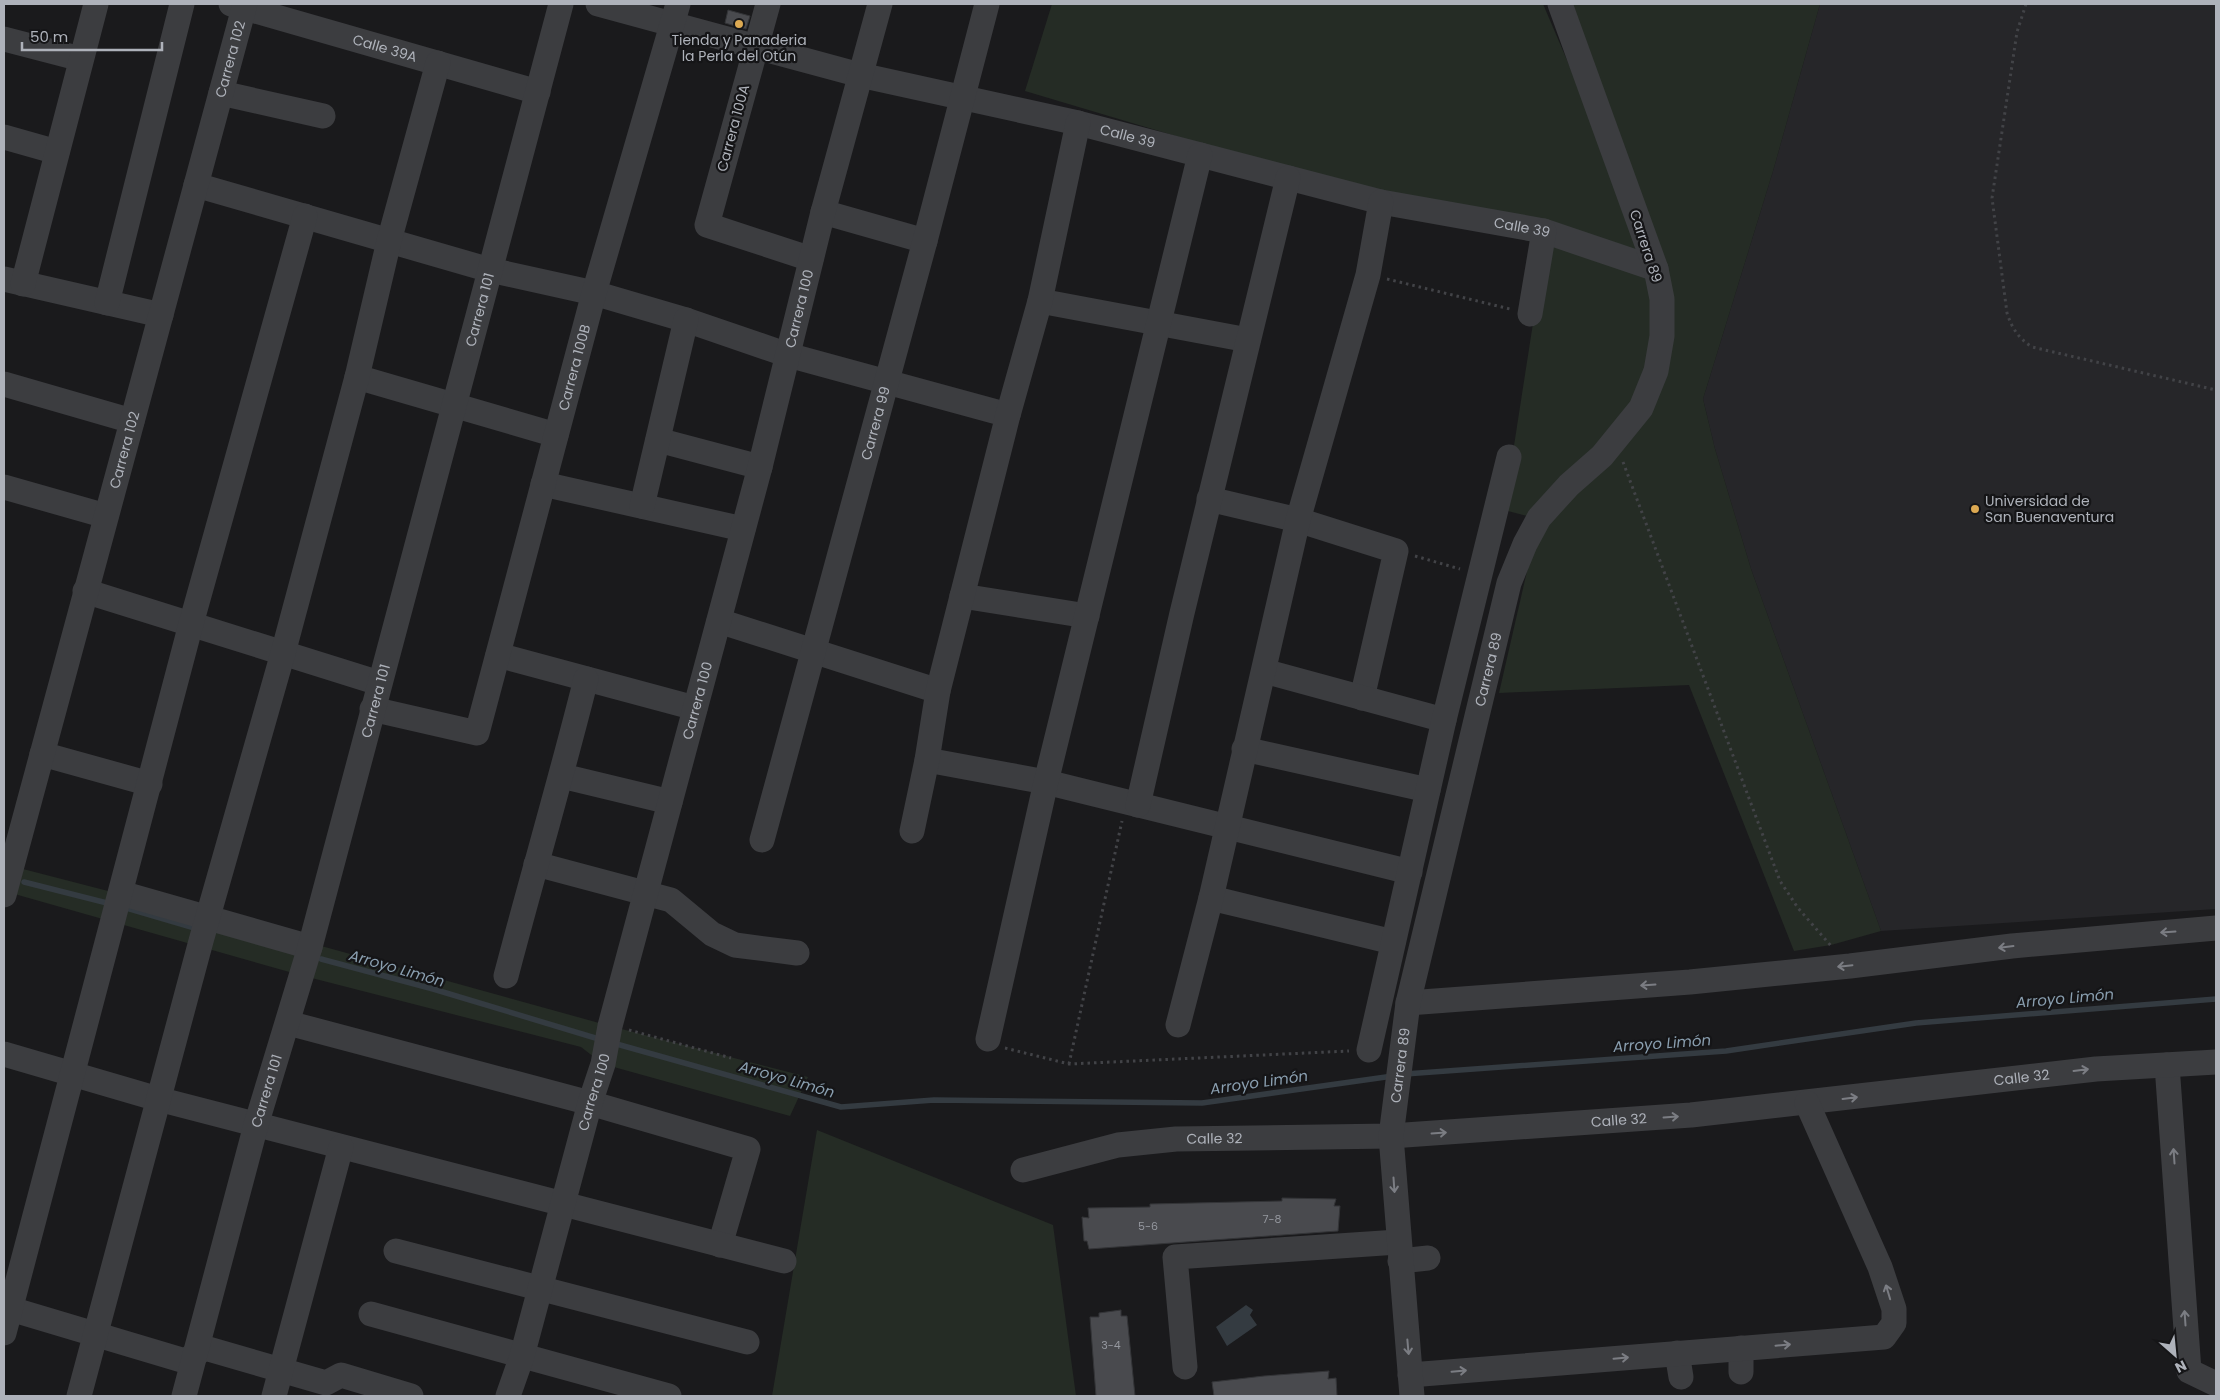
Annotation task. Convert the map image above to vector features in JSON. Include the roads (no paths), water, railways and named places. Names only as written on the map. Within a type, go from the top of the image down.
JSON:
[{"type":"street","points":[[96,4],[57,152],[13,281],[161,315]]},
{"type":"street","points":[[107,303],[182,4]]},
{"type":"street","name":"Carrera 101","points":[[184,1396],[256,1125],[310,946],[561,4]]},
{"type":"street","name":"Calle 39","points":[[598,4],[675,14],[754,47],[860,76],[1078,123],[1381,202],[1544,232],[1656,269]]},
{"type":"street","name":"Carrera 100A","points":[[768,4],[754,47],[707,225],[811,259]]},
{"type":"street","name":"Carrera 100","points":[[508,1396],[522,1356],[590,1104],[603,1064],[612,1020],[760,467],[823,212],[880,4]]},
{"type":"street","name":"Carrera 99","points":[[762,840],[925,241],[987,4]]},
{"type":"street","name":"Carrera 89","points":[[1411,1386],[1399,1251],[1392,1130],[1406,1014],[1509,582],[1525,544],[1539,518],[1569,485],[1602,456],[1642,408],[1656,370],[1662,336],[1662,299],[1656,269],[1560,4]]},
{"type":"street","name":"Calle 39A","points":[[240,5],[538,92]]},
{"type":"street","name":"Carrera 102","points":[[4,894],[221,93],[240,5]]},
{"type":"street","name":"Carrera 100B","points":[[372,709],[477,733],[594,293],[675,14]]},
{"type":"street","points":[[4,38],[81,59]]},
{"type":"street","points":[[79,1396],[205,927],[283,654],[357,377],[389,241],[438,63]]},
{"type":"street","points":[[221,93],[323,116]]},
{"type":"street","points":[[912,831],[927,760],[938,691],[1008,414],[1040,301],[1078,123]]},
{"type":"street","points":[[4,137],[57,152]]},
{"type":"street","points":[[988,1039],[1046,782],[1200,155]]},
{"type":"street","points":[[1132,804],[1288,178]]},
{"type":"street","points":[[196,185],[490,270],[594,293],[686,320],[788,355],[1008,414]]},
{"type":"street","points":[[1178,1025],[1211,898],[1298,520],[1368,275],[1381,202]]},
{"type":"street","points":[[823,212],[925,241]]},
{"type":"street","points":[[4,1334],[8,1308],[150,784],[191,624],[305,216]]},
{"type":"street","points":[[1530,314],[1544,232]]},
{"type":"street","points":[[1040,301],[1248,340]]},
{"type":"street","points":[[642,506],[686,320]]},
{"type":"street","points":[[357,377],[556,435]]},
{"type":"street","points":[[4,384],[132,421]]},
{"type":"street","points":[[658,440],[760,467]]},
{"type":"street","points":[[1369,1050],[1444,720],[1509,457]]},
{"type":"street","points":[[543,484],[743,529]]},
{"type":"street","points":[[4,487],[106,516]]},
{"type":"street","points":[[1209,499],[1298,520],[1396,551],[1362,698]]},
{"type":"street","points":[[85,592],[379,683]]},
{"type":"street","points":[[962,596],[1087,616]]},
{"type":"street","points":[[719,621],[938,691]]},
{"type":"street","points":[[498,655],[695,708]]},
{"type":"street","points":[[1264,671],[1444,720]]},
{"type":"street","points":[[506,976],[562,776],[586,679]]},
{"type":"street","points":[[1244,748],[1428,790]]},
{"type":"street","points":[[42,754],[150,784]]},
{"type":"street","points":[[927,760],[1046,782],[1410,872]]},
{"type":"street","points":[[562,776],[670,802]]},
{"type":"street","points":[[536,864],[671,900],[712,934],[735,945],[797,953]]},
{"type":"street","points":[[1211,898],[1394,942]]},
{"type":"street","points":[[118,902],[205,927],[310,946]]},
{"type":"street","points":[[1406,1014],[1690,971],[1850,966],[2012,946],[2216,928]]},
{"type":"street","points":[[288,1023],[590,1104],[748,1149],[720,1245]]},
{"type":"street","points":[[4,1054],[158,1099],[784,1262]]},
{"type":"street","name":"Calle 32","points":[[1023,1170],[1118,1145],[1176,1139],[1691,1115],[2096,1069],[2216,1062]]},
{"type":"street","points":[[2168,1065],[2188,1371],[2216,1384]]},
{"type":"street","points":[[1411,1386],[1741,1360],[1884,1336],[1894,1323],[1894,1309],[1880,1267],[1807,1103]]},
{"type":"street","points":[[274,1396],[342,1147]]},
{"type":"street","points":[[396,1251],[748,1342]]},
{"type":"street","points":[[1185,1367],[1174,1257],[1399,1251],[1428,1258]]},
{"type":"street","points":[[8,1308],[185,1361],[205,1348],[326,1382],[341,1375],[411,1396]]},
{"type":"street","points":[[370,1314],[669,1396]]},
{"type":"waterway","name":"Arroyo Limón","points":[[24,882],[111,904]]},
{"type":"waterway","name":"Arroyo Limón","points":[[123,907],[198,929]]},
{"type":"waterway","name":"Arroyo Limón","points":[[321,959],[433,989],[602,1040]]},
{"type":"waterway","name":"Arroyo Limón","points":[[1405,1074],[1726,1051],[1916,1023],[2216,999]]},
{"type":"waterway","name":"Arroyo Limón","points":[[613,1043],[841,1107],[934,1100],[1202,1103],[1393,1076]]},
{"type":"place","name":"Tienda y Panaderia la Perla del Otún","points":[[739,24]]},
{"type":"place","name":"Universidad de San Buenaventura","points":[[1975,509]]}]
